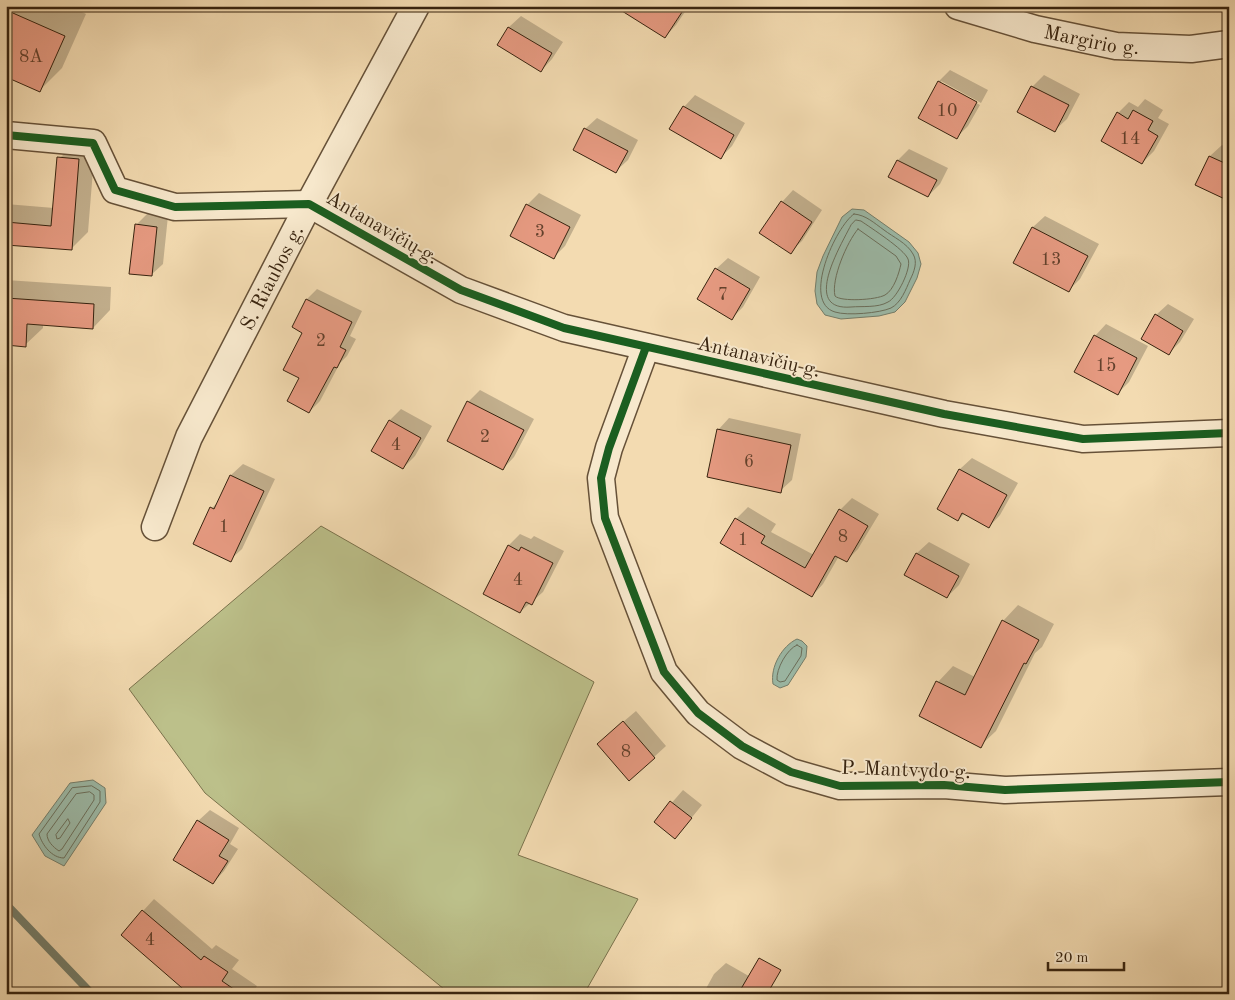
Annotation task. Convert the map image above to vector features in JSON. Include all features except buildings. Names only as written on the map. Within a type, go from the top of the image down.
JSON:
[{"type":"street","name":"S. Riaubos g.","points":[[156,527],[189,437],[309,204],[416,6]]},
{"type":"street","name":"Margirio g.","points":[[958,6],[1035,29],[1116,46],[1191,48],[1229,44]]},
{"type":"street","points":[[6,135],[93,143],[115,190],[175,207],[309,204]]},
{"type":"street","name":"Antanavičių g.","points":[[309,204],[461,290],[564,328],[944,414],[1083,439],[1229,433]]},
{"type":"street","name":"P. Mantvydo g.","points":[[646,347],[609,448],[601,478],[605,518],[664,672],[698,714],[742,746],[791,772],[840,786],[944,785],[1005,790],[1229,782]]},
{"type":"green space","points":[[321,526],[594,682],[518,855],[638,899],[584,994],[450,994],[205,793],[129,689]]},
{"type":"water","points":[[852,209],[864,210],[909,242],[918,253],[921,264],[917,278],[905,302],[895,312],[879,316],[841,319],[825,315],[817,304],[815,291],[817,272],[842,217]]},
{"type":"water","points":[[797,639],[807,646],[806,657],[788,685],[780,688],[773,684],[775,664],[786,647]]},
{"type":"water","points":[[93,780],[105,788],[106,803],[64,866],[45,856],[32,835],[70,783]]},
{"type":"waterway","points":[[6,904],[92,994]]},
{"type":"cycle path","points":[[6,135],[93,143],[115,190],[175,207],[309,204],[461,290],[564,328],[944,414],[1083,439],[1229,433]]},
{"type":"cycle path","points":[[646,347],[609,448],[601,478],[605,518],[664,672],[698,713],[742,746],[791,772],[840,786],[944,785],[1005,790],[1229,782]]}]
